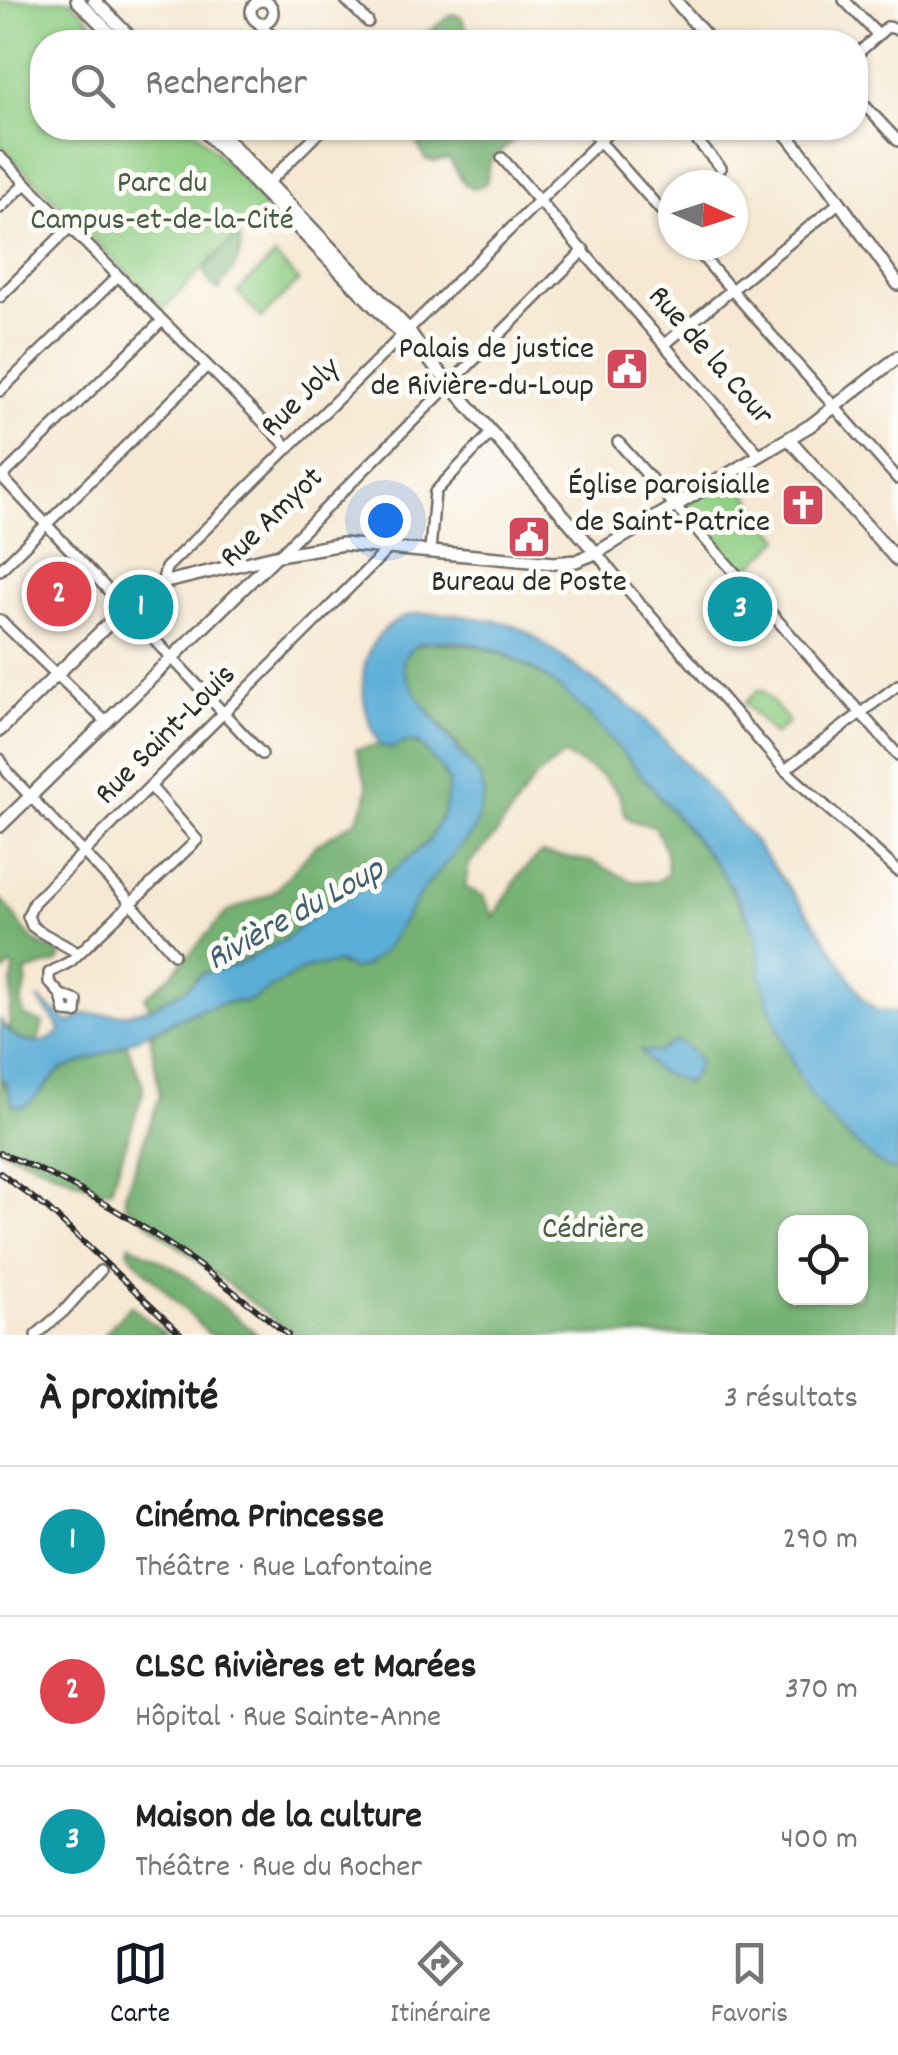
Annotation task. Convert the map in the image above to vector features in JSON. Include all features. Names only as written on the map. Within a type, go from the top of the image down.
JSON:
[{"type":"main road","points":[[78,0],[107,30]]},
{"type":"main road","points":[[94,0],[123,30]]},
{"type":"main road","points":[[675,0],[698,30]]},
{"type":"main road","points":[[214,140],[405,332],[596,553]]},
{"type":"main road","points":[[226,140],[264,186]]},
{"type":"main road","points":[[791,140],[898,284]]},
{"type":"main road","points":[[0,730],[124,608],[162,583],[235,564],[343,544],[554,564],[576,561],[596,553],[788,438],[896,362]]},
{"type":"main road","points":[[788,438],[898,561]]},
{"type":"main road","name":"Rue Amyot","points":[[0,826],[278,555]]},
{"type":"main road","points":[[235,564],[244,572],[243,588]]},
{"type":"street","points":[[252,0],[270,4],[274,10],[270,30]]},
{"type":"street","points":[[252,0],[254,18],[266,30]]},
{"type":"street","points":[[347,0],[368,22]]},
{"type":"street","points":[[844,0],[878,35]]},
{"type":"street","points":[[254,18],[266,22],[272,18]]},
{"type":"street","points":[[868,44],[887,27],[898,29]]},
{"type":"street","points":[[868,109],[898,141]]},
{"type":"street","points":[[264,186],[311,140]]},
{"type":"street","points":[[600,140],[658,207]]},
{"type":"street","name":"Rue Joly","points":[[162,583],[162,573],[600,140]]},
{"type":"street","points":[[696,140],[721,168]]},
{"type":"street","points":[[0,157],[289,448]]},
{"type":"street","name":"Rue de la Cour","points":[[502,158],[760,454]]},
{"type":"street","points":[[0,208],[26,183]]},
{"type":"street","points":[[665,344],[840,202]]},
{"type":"street","points":[[0,296],[70,228]]},
{"type":"street","name":"Rue Amyot","points":[[278,555],[584,250]]},
{"type":"street","points":[[705,260],[898,479]]},
{"type":"street","points":[[0,391],[118,276]]},
{"type":"street","points":[[162,320],[1,476],[262,754]]},
{"type":"street","points":[[0,570],[206,366]]},
{"type":"street","points":[[430,551],[435,492],[490,433]]},
{"type":"street","points":[[618,442],[898,755]]},
{"type":"street","points":[[887,548],[898,539]]},
{"type":"street","name":"Rue Saint-Louis","points":[[78,953],[39,931],[28,916],[34,902],[390,547]]},
{"type":"street","points":[[596,553],[785,770],[898,871]]},
{"type":"street","points":[[0,620],[106,723]]},
{"type":"street","points":[[785,770],[898,685]]},
{"type":"street","points":[[0,759],[8,774],[174,954]]},
{"type":"street","points":[[62,995],[49,982],[48,974],[78,953],[198,839],[151,787]]},
{"type":"street","points":[[36,1335],[100,1271]]},
{"type":"green space","name":"Parc du Campus-et-de-la-Cité","points":[[0,0],[71,0],[100,30],[30,30],[30,140],[205,140],[267,205],[163,309],[0,146]]},
{"type":"green space","points":[[453,14],[462,18],[467,30],[431,30]]},
{"type":"green space","points":[[416,140],[513,140],[490,162],[486,183],[474,189],[465,184],[449,159],[425,159]]},
{"type":"green space","points":[[238,235],[241,248],[237,261],[217,290],[206,278],[205,267]]},
{"type":"green space","points":[[275,256],[299,281],[261,318],[237,292]]},
{"type":"green space","points":[[733,475],[781,539],[744,573],[684,505]]},
{"type":"green space","name":"Cédrière","points":[[429,642],[474,646],[506,655],[558,685],[605,732],[720,869],[755,932],[761,976],[840,1131],[882,1165],[898,1171],[898,1335],[294,1335],[125,1205],[125,1194],[160,1096],[150,1034],[203,1009],[252,999],[312,967],[325,964],[351,969],[475,830],[481,779],[415,693],[403,668],[404,657],[412,648]],"holes":[[[564,755],[601,775],[619,794],[626,816],[655,826],[666,852],[668,873],[657,882],[632,881],[593,862],[541,853],[520,874],[494,917],[483,896],[465,887],[469,864],[495,836],[534,779]]]},
{"type":"green space","points":[[758,690],[787,719],[788,723],[774,735],[745,703]]},
{"type":"green space","points":[[405,742],[427,750],[449,785],[445,809],[429,841],[386,877],[329,904],[284,940],[236,965],[201,974],[187,988],[150,1008],[145,997],[170,976],[227,912],[273,893],[316,845],[356,820],[368,787],[356,749],[380,745],[390,748]]},
{"type":"green space","points":[[0,898],[36,942],[61,958],[25,972],[22,1008],[26,1017],[43,1023],[38,1041],[20,1040],[11,1033],[15,969],[10,966],[5,972],[0,968]]},
{"type":"green space","points":[[126,1043],[143,1092],[111,1189],[99,1190],[0,1149],[0,1077],[12,1098],[42,1091],[60,1070]]},
{"type":"green space","points":[[130,1244],[181,1272],[258,1335],[210,1335],[133,1258],[128,1249]]},
{"type":"green space","points":[[130,1305],[166,1335],[104,1335]]},
{"type":"water","name":"Rivière du Loup","points":[[451,614],[507,623],[529,633],[640,714],[748,833],[818,927],[864,1000],[876,1010],[898,1013],[898,1171],[874,1160],[836,1126],[807,1089],[769,1003],[753,928],[724,876],[687,829],[613,741],[557,686],[492,649],[456,641],[417,644],[403,662],[411,686],[481,779],[484,795],[475,830],[426,886],[383,952],[363,967],[351,969],[340,963],[306,968],[247,1002],[227,1002],[192,1012],[60,1070],[31,1102],[22,1107],[13,1105],[0,1077],[0,1018],[11,1034],[36,1043],[61,1030],[38,999],[70,1023],[84,1014],[127,1014],[150,1008],[187,988],[201,974],[236,965],[284,940],[329,904],[386,877],[429,841],[445,809],[449,784],[419,743],[405,742],[390,749],[380,745],[366,710],[364,674],[367,656],[387,628],[409,615]]},
{"type":"water","points":[[676,1041],[699,1061],[694,1076],[686,1083],[656,1071],[640,1050],[656,1053]]},
{"type":"railway","points":[[0,1153],[78,1189],[151,1232],[288,1335]]},
{"type":"railway","points":[[0,1173],[48,1209],[182,1335]]},
{"type":"place","name":"Palais de justice de Rivière-du-Loup","points":[[627,369]]},
{"type":"place","name":"Église paroisialle de Saint-Patrice","points":[[803,505]]},
{"type":"place","name":"Bureau de Poste","points":[[529,537]]},
{"type":"place","name":"CLSC Rivières et Marées","points":[[59,594]]},
{"type":"place","name":"Cinéma Princesse","points":[[141,607]]},
{"type":"place","name":"Maison de la culture","points":[[740,609]]}]
